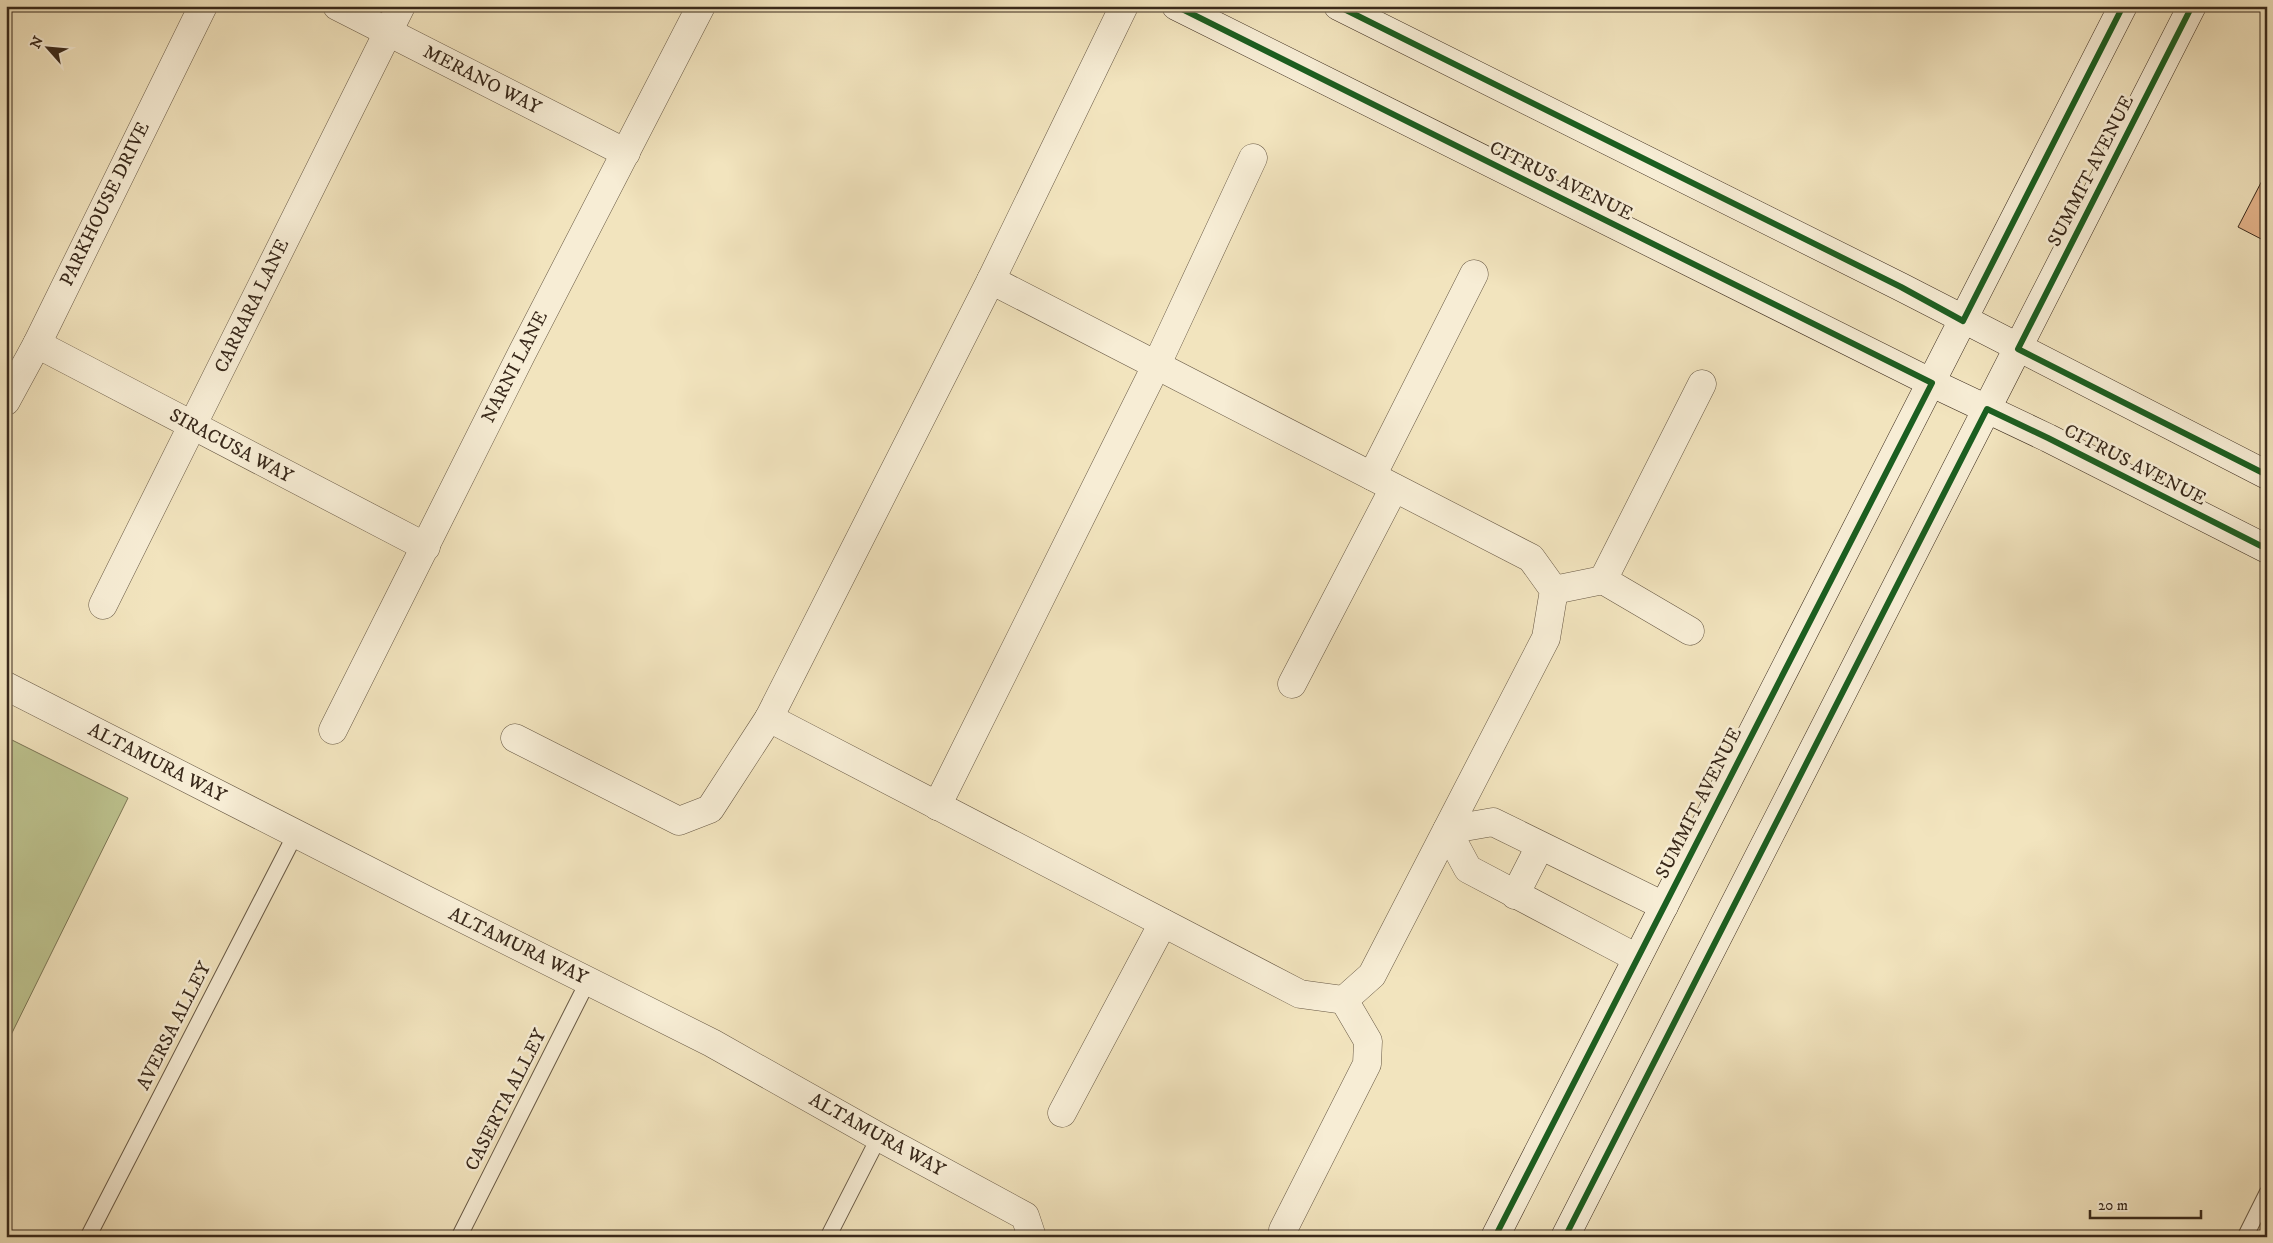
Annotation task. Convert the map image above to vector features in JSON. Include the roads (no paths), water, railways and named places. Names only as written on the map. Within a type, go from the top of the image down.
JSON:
[{"type":"street","name":"PARKHOUSE DRIVE","points":[[6,401],[37,344],[203,6]]},
{"type":"street","name":"MERANO WAY","points":[[337,6],[626,154]]},
{"type":"street","name":"CARRARA LANE","points":[[103,605],[401,6]]},
{"type":"street","name":"NARNI LANE","points":[[333,730],[521,355],[701,6]]},
{"type":"street","points":[[515,738],[679,821],[710,809],[768,718],[991,280],[1124,6]]},
{"type":"street","name":"CITRUS AVENUE","points":[[1176,6],[1932,383],[2048,438],[2267,549]]},
{"type":"street","points":[[1338,6],[1892,283],[2267,475]]},
{"type":"street","name":"SUMMIT AVENUE","points":[[1495,1237],[2123,6]]},
{"type":"street","name":"SUMMIT AVENUE","points":[[1565,1237],[2192,6]]},
{"type":"street","points":[[937,806],[1157,364],[1252,158]]},
{"type":"street","points":[[1292,684],[1474,274]]},
{"type":"street","points":[[991,280],[1531,558],[1554,590],[1546,638],[1372,974],[1344,1000]]},
{"type":"street","name":"SIRACUSA WAY","points":[[37,344],[426,547]]},
{"type":"street","points":[[1603,580],[1702,384]]},
{"type":"street","points":[[1554,590],[1603,580],[1690,631]]},
{"type":"street","name":"ALTAMURA WAY","points":[[6,686],[712,1043],[879,1137],[1028,1226]]},
{"type":"street","points":[[768,718],[1300,994],[1344,1000]]},
{"type":"street","points":[[1447,830],[1493,822],[1664,906]]},
{"type":"street","points":[[1447,830],[1468,869],[1637,958]]},
{"type":"street","points":[[1515,894],[1540,846]]},
{"type":"street","points":[[1062,1113],[1163,923]]},
{"type":"street","points":[[1282,1230],[1367,1064],[1368,1041],[1344,1000]]},
{"type":"lane","name":"AVERSA ALLEY","points":[[88,1237],[296,834]]},
{"type":"lane","name":"CASERTA ALLEY","points":[[459,1237],[588,981]]},
{"type":"lane","points":[[828,1237],[879,1137]]},
{"type":"lane","points":[[2245,1237],[2267,1193]]}]
